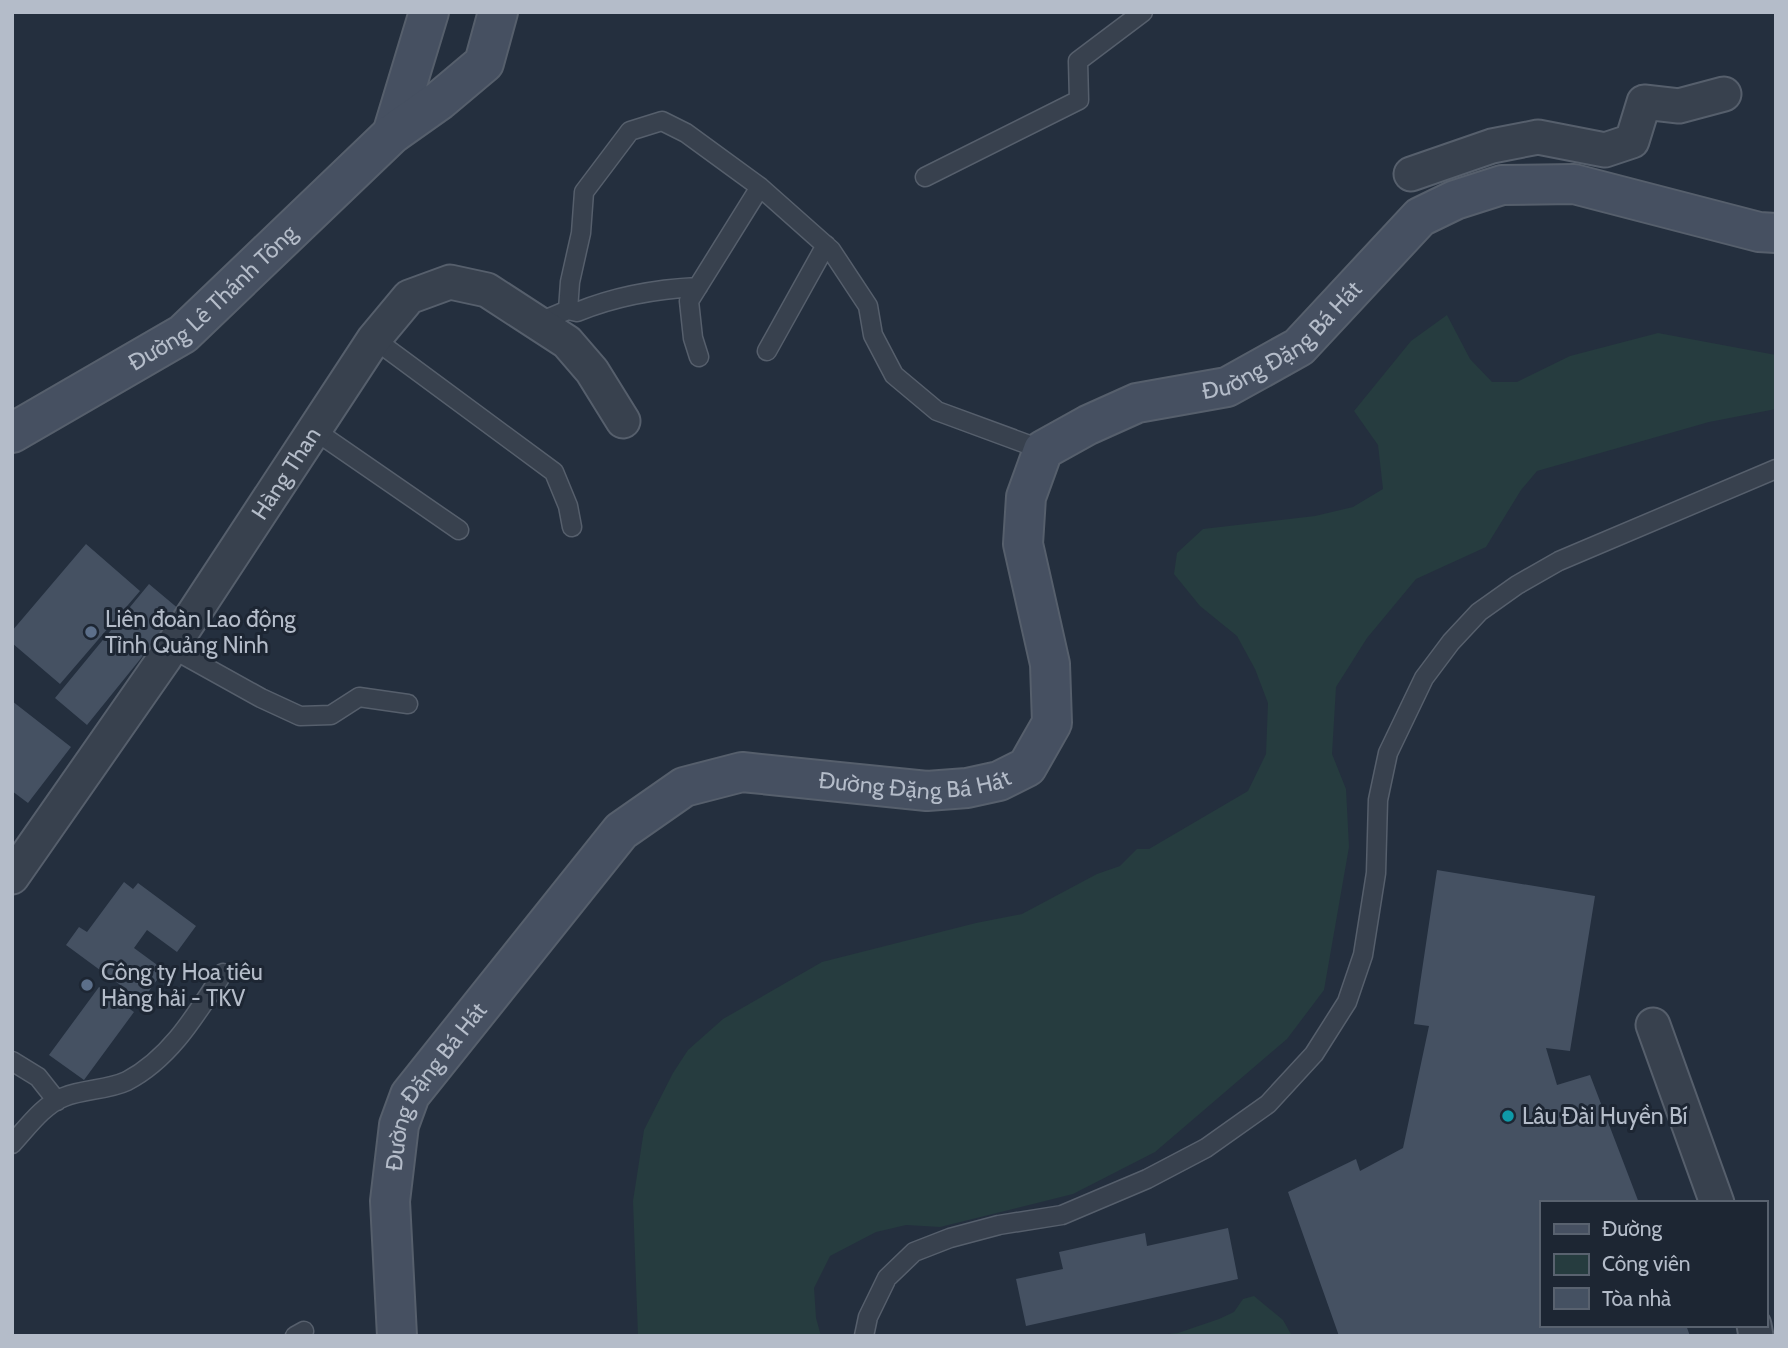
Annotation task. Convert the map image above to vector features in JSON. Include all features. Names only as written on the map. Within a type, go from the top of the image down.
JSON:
[{"type":"street","name":"Đường Lê Thánh Tông","points":[[392,134],[429,12]]},
{"type":"street","name":"Đường Lê Thánh Tông","points":[[12,433],[183,334],[392,134],[440,100],[484,63],[498,12]]},
{"type":"street","points":[[1411,174],[1492,146],[1538,136],[1605,150],[1632,141],[1644,102],[1679,106],[1724,94]]},
{"type":"street","points":[[1492,146],[1502,185]]},
{"type":"street","name":"Đường Đặng Bá Hát","points":[[397,1336],[390,1201],[399,1125],[410,1095],[621,831],[684,788],[742,772],[927,791],[967,788],[999,781],[1027,767],[1052,723],[1050,664],[1023,544],[1026,497],[1043,450],[1088,425],[1137,403],[1227,387],[1299,347],[1420,217],[1454,200],[1502,185],[1574,184],[1759,232],[1776,233]]},
{"type":"street","name":"Hàng Than","points":[[12,877],[171,648],[374,340],[409,298],[450,282],[487,290],[566,342],[592,371],[623,421]]},
{"type":"street","points":[[1653,1026],[1716,1201]]},
{"type":"lane","points":[[925,177],[1079,100],[1078,61],[1143,12]]},
{"type":"lane","points":[[568,310],[570,282],[581,233],[584,192],[629,131],[662,121],[686,133],[760,187],[826,245],[868,306],[873,335],[894,375],[937,411],[1043,450]]},
{"type":"lane","points":[[699,357],[693,338],[690,301],[760,187]]},
{"type":"lane","points":[[766,351],[826,245]]},
{"type":"lane","points":[[537,323],[568,310],[577,312],[595,304],[652,291],[698,287]]},
{"type":"lane","points":[[374,340],[554,472],[568,506],[572,527]]},
{"type":"lane","points":[[314,430],[459,530]]},
{"type":"lane","points":[[864,1336],[868,1317],[887,1278],[914,1252],[950,1238],[999,1225],[1062,1215],[1098,1200],[1147,1179],[1206,1148],[1268,1104],[1314,1054],[1347,1002],[1363,955],[1376,873],[1378,800],[1388,753],[1424,678],[1451,642],[1479,612],[1517,585],[1559,561],[1776,468]]},
{"type":"lane","points":[[171,648],[261,698],[300,716],[331,715],[359,697],[408,704]]},
{"type":"lane","points":[[12,1144],[35,1118],[62,1098],[126,1081],[161,1056],[190,1024],[223,973]]},
{"type":"lane","points":[[12,1061],[38,1077],[57,1101]]},
{"type":"green space","points":[[1447,315],[1470,359],[1492,382],[1517,382],[1570,356],[1658,333],[1776,355],[1776,409],[1709,422],[1537,471],[1521,490],[1486,547],[1416,579],[1367,638],[1336,687],[1332,754],[1346,789],[1349,847],[1324,990],[1287,1039],[1155,1152],[1073,1194],[940,1227],[906,1225],[876,1232],[830,1256],[814,1288],[816,1318],[821,1336],[638,1336],[633,1201],[644,1130],[688,1050],[723,1019],[822,962],[1022,914],[1097,874],[1120,866],[1137,849],[1149,849],[1248,791],[1266,754],[1268,703],[1255,669],[1237,636],[1200,606],[1174,574],[1177,553],[1203,529],[1315,516],[1353,507],[1383,489],[1378,445],[1354,411],[1411,341]]},
{"type":"green space","points":[[1254,1296],[1283,1320],[1292,1336],[1150,1336],[1178,1333],[1219,1319],[1234,1312],[1243,1299]]},
{"type":"building","points":[[86,544],[140,591],[60,684],[12,643],[12,631]]},
{"type":"building","points":[[149,584],[180,610],[87,725],[55,698]]},
{"type":"building","points":[[12,701],[71,747],[28,803],[12,791]]},
{"type":"building","name":"Lâu Đài Huyền Bí","points":[[1437,870],[1595,896],[1570,1051],[1546,1048],[1557,1085],[1590,1075],[1638,1201],[1540,1201],[1540,1327],[1687,1327],[1690,1336],[1339,1336],[1288,1192],[1356,1159],[1360,1171],[1403,1148],[1429,1026],[1414,1024]]},
{"type":"building","points":[[124,882],[133,889],[138,883],[196,926],[177,952],[147,930],[134,948],[164,970],[142,1001],[66,945],[79,927],[87,932]]},
{"type":"building","points":[[99,987],[134,1012],[84,1080],[49,1055]]},
{"type":"building","points":[[1228,1228],[1238,1279],[1026,1326],[1016,1279],[1063,1269],[1059,1252],[1145,1233],[1147,1246]]},
{"type":"place","name":"Liên đoàn Lao động Tỉnh Quảng Ninh","points":[[91,632]]},
{"type":"place","name":"Công ty Hoa tiêu Hàng hải - TKV","points":[[87,985]]},
{"type":"place","name":"Lâu Đài Huyền Bí","points":[[1508,1116]]}]
